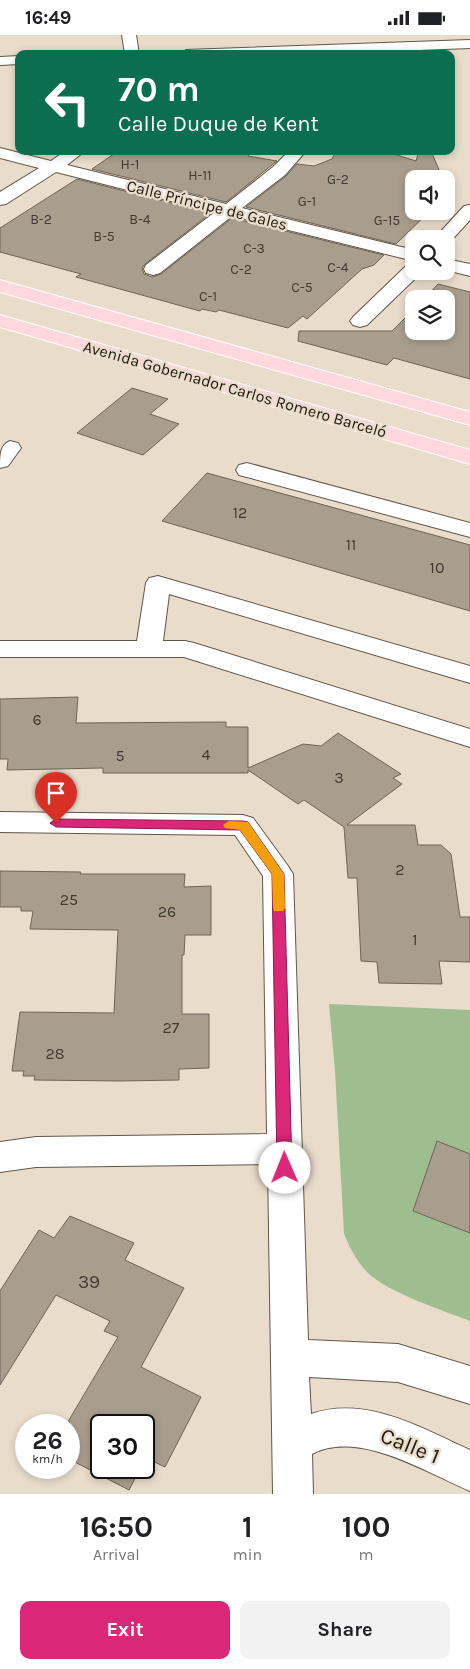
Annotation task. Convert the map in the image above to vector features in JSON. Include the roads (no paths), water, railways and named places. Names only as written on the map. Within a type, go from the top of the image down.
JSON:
[{"type":"main road","name":"Avenida Gobernador Carlos Romero Barceló","points":[[0,286],[470,419]]},
{"type":"main road","name":"Avenida Gobernador Carlos Romero Barceló","points":[[0,321],[470,457]]},
{"type":"street","points":[[129,35],[131,50]]},
{"type":"street","points":[[246,50],[305,46],[470,44]]},
{"type":"street","points":[[0,61],[15,60]]},
{"type":"street","name":"Calle Príncipe de Gales","points":[[0,153],[405,254]]},
{"type":"street","points":[[0,199],[70,155]]},
{"type":"street","points":[[153,269],[279,171],[294,155]]},
{"type":"street","points":[[452,230],[470,211]]},
{"type":"street","points":[[455,266],[470,270]]},
{"type":"street","points":[[360,321],[405,278]]},
{"type":"street","points":[[247,470],[470,530]]},
{"type":"street","points":[[149,649],[158,583],[470,675]]},
{"type":"street","points":[[0,649],[185,649],[470,737]]},
{"type":"street","points":[[0,822],[243,825],[278,874],[293,1494]]},
{"type":"street","points":[[0,1157],[36,1152],[284,1149]]},
{"type":"street","points":[[290,1357],[398,1363],[470,1385]]},
{"type":"street","name":"Calle 1","points":[[292,1443],[317,1431],[353,1427],[391,1434],[470,1471]]}]
